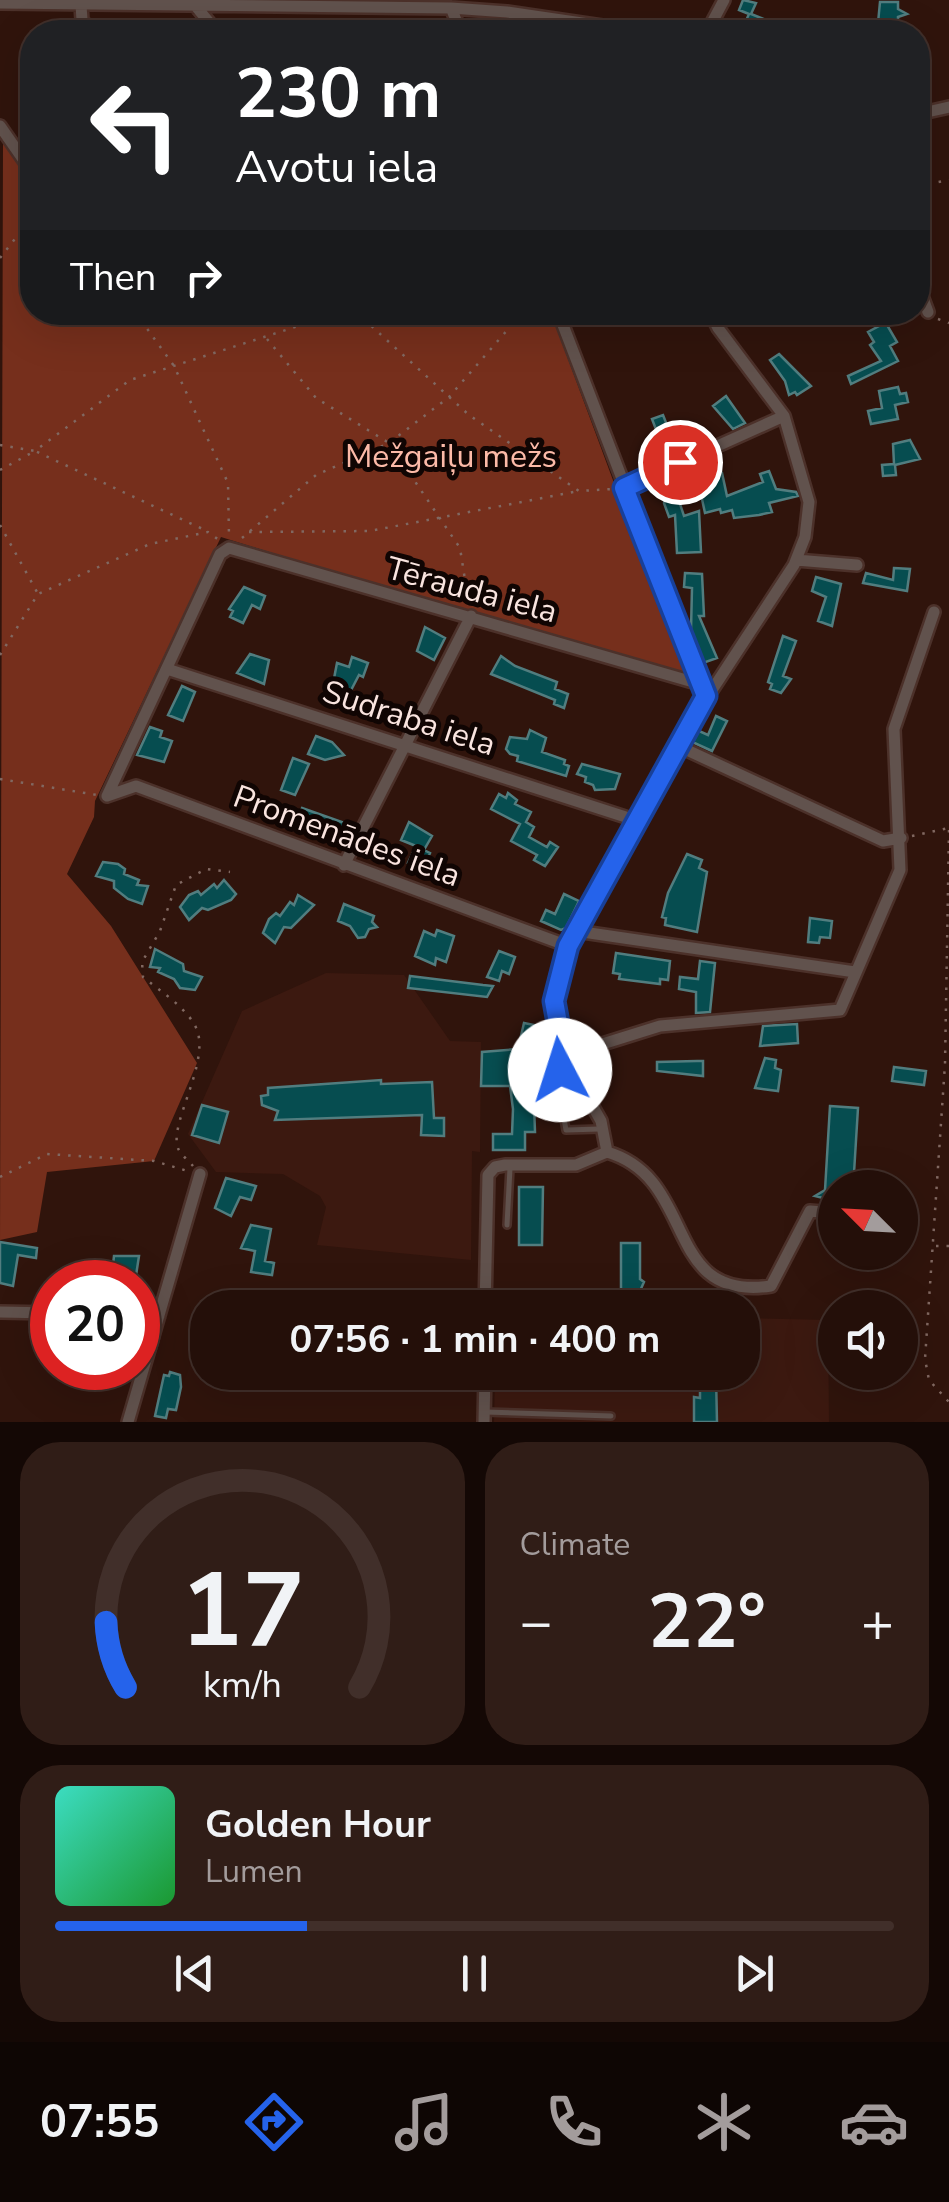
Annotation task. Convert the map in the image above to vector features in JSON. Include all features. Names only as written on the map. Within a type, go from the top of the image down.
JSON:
[{"type":"street","points":[[0,2],[387,3],[561,20]]},
{"type":"street","points":[[81,4],[82,20]]},
{"type":"street","points":[[452,8],[456,20]]},
{"type":"street","points":[[0,126],[20,155]]},
{"type":"street","points":[[563,325],[706,696]]},
{"type":"street","points":[[607,1152],[602,1129],[564,1056],[554,1001],[568,946],[676,744],[796,560],[805,537],[809,502],[784,416],[716,325]]},
{"type":"street","points":[[624,488],[784,416]]},
{"type":"street","points":[[107,796],[220,554],[229,548]]},
{"type":"street","name":"Tērauda iela","points":[[229,548],[353,587],[471,616],[700,684]]},
{"type":"street","points":[[796,560],[857,565]]},
{"type":"street","points":[[564,1056],[660,1026],[840,1010],[900,870],[894,729],[934,612]]},
{"type":"street","points":[[344,865],[471,616]]},
{"type":"street","name":"Sudraba iela","points":[[166,669],[635,820]]},
{"type":"street","points":[[676,744],[883,841],[901,838]]},
{"type":"street","name":"Promenādes iela","points":[[107,796],[136,786],[568,946]]},
{"type":"street","points":[[576,931],[856,972]]},
{"type":"street","points":[[485,1290],[488,1176],[495,1167],[576,1165],[607,1152],[628,1158],[652,1177],[704,1273],[742,1290],[771,1286],[810,1211],[818,1212]]},
{"type":"street","points":[[160,1313],[200,1174]]},
{"type":"street","points":[[0,1312],[30,1313]]},
{"type":"street","points":[[128,1422],[137,1390]]},
{"type":"street","points":[[484,1390],[484,1417]]},
{"type":"lane","points":[[564,1056],[558,1080],[566,1130],[602,1129]]},
{"type":"lane","points":[[507,1225],[510,1165]]},
{"type":"lane","points":[[484,1417],[612,1416]]},
{"type":"path","points":[[0,258],[20,232]]},
{"type":"path","points":[[144,325],[174,366],[228,483],[229,548]]},
{"type":"path","points":[[0,470],[35,452],[130,380],[302,325]]},
{"type":"path","points":[[370,325],[449,396],[579,491]]},
{"type":"path","points":[[229,548],[316,476],[390,443],[449,396],[511,325]]},
{"type":"path","points":[[265,337],[316,398],[390,443],[460,548],[471,616]]},
{"type":"path","points":[[0,445],[35,452],[208,532],[229,548]]},
{"type":"path","points":[[248,532],[370,531],[579,491],[624,488]]},
{"type":"path","points":[[0,525],[38,594]]},
{"type":"path","points":[[0,655],[38,594],[150,544],[208,532]]},
{"type":"path","points":[[0,779],[107,796]]},
{"type":"path","points":[[901,838],[949,829],[947,1064],[925,1370],[949,1402]]},
{"type":"path","points":[[200,1174],[178,1148],[177,1132],[196,1078],[198,1032],[178,1006],[143,977],[142,962],[160,930],[176,885],[206,870],[230,872]]},
{"type":"path","points":[[0,1177],[47,1154],[154,1161],[200,1174]]},
{"type":"path","points":[[933,1246],[949,1246]]},
{"type":"shaded area","points":[[326,973],[404,975],[450,1041],[481,1042],[480,1152],[472,1151],[471,1260],[317,1245],[326,1207],[320,1196],[283,1174],[216,1172],[188,1134],[242,1011]]},
{"type":"shaded area","points":[[760,1318],[818,1320],[818,1390],[829,1390],[829,1422],[494,1422],[495,1390],[760,1390]]},
{"type":"green space","name":"Mežgaiļu mežs","points":[[3,141],[20,166],[20,325],[555,325],[692,675],[221,537],[95,801],[94,817],[67,874],[111,926],[197,1063],[154,1161],[47,1172],[37,1232],[0,1240]]},
{"type":"building","points":[[743,0],[756,3],[751,14],[766,20],[746,20],[749,14],[739,10]]},
{"type":"building","points":[[880,2],[898,2],[898,9],[907,14],[898,20],[878,20]]},
{"type":"building","points":[[887,325],[897,342],[890,346],[898,361],[851,384],[848,376],[881,361],[870,345],[874,342],[868,332]]},
{"type":"building","points":[[779,354],[811,386],[797,395],[789,395],[785,381],[770,360]]},
{"type":"building","points":[[898,387],[900,394],[906,393],[908,402],[895,405],[898,419],[871,424],[868,411],[882,408],[879,391]]},
{"type":"building","points":[[726,396],[745,423],[733,429],[713,406]]},
{"type":"building","points":[[663,415],[678,453],[667,458],[652,419]]},
{"type":"building","points":[[910,440],[920,459],[895,465],[896,475],[883,476],[882,465],[894,464],[893,444]]},
{"type":"building","points":[[769,471],[776,489],[796,492],[798,496],[769,503],[772,512],[759,515],[734,518],[732,510],[721,513],[720,509],[705,513],[697,476],[722,473],[727,496],[763,482],[760,474]]},
{"type":"building","points":[[676,492],[684,516],[699,511],[701,552],[677,553],[675,515],[669,517],[664,503],[665,496]]},
{"type":"building","points":[[894,568],[910,569],[907,591],[863,583],[866,573],[893,580]]},
{"type":"building","points":[[685,573],[702,574],[704,616],[699,616],[717,658],[703,663],[691,630],[692,588],[684,587]]},
{"type":"building","points":[[816,577],[841,584],[832,626],[818,621],[826,597],[812,591]]},
{"type":"building","points":[[244,587],[265,596],[260,609],[252,605],[243,623],[230,617],[233,611],[229,609]]},
{"type":"building","points":[[425,627],[445,638],[434,660],[417,651]]},
{"type":"building","points":[[783,636],[796,641],[783,676],[791,679],[781,693],[770,689],[772,684],[768,682]]},
{"type":"building","points":[[250,654],[269,660],[264,684],[237,673]]},
{"type":"building","points":[[501,656],[515,666],[557,682],[555,689],[568,694],[564,708],[554,704],[555,700],[491,674]]},
{"type":"building","points":[[352,657],[368,663],[363,677],[359,675],[348,696],[331,694],[337,663],[349,667]]},
{"type":"building","points":[[182,686],[195,692],[183,721],[168,715]]},
{"type":"building","points":[[716,716],[727,721],[712,751],[690,741],[697,730],[708,735]]},
{"type":"building","points":[[150,727],[162,731],[160,737],[172,741],[164,762],[137,755]]},
{"type":"building","points":[[530,730],[546,738],[542,752],[565,760],[564,764],[569,766],[566,776],[517,761],[518,756],[506,749],[510,737],[527,739]]},
{"type":"building","points":[[316,736],[332,742],[344,755],[325,760],[308,754]]},
{"type":"building","points":[[293,758],[309,764],[295,795],[281,790]]},
{"type":"building","points":[[582,764],[620,774],[615,789],[595,790],[585,782],[586,777],[577,774]]},
{"type":"building","points":[[508,793],[517,800],[515,804],[531,812],[526,822],[534,827],[529,837],[547,847],[550,842],[558,847],[545,866],[534,860],[537,855],[511,841],[520,824],[491,809],[499,794],[506,798]]},
{"type":"building","points":[[302,808],[353,826],[345,843],[297,821]]},
{"type":"building","points":[[409,822],[432,836],[424,850],[430,853],[422,870],[408,863],[416,846],[401,840]]},
{"type":"building","points":[[687,854],[702,860],[699,868],[707,872],[697,932],[665,925],[666,918],[662,917],[668,893]]},
{"type":"building","points":[[103,862],[118,864],[125,869],[124,874],[139,880],[137,885],[148,886],[142,904],[114,888],[114,881],[96,876]]},
{"type":"building","points":[[224,880],[236,894],[231,900],[208,910],[202,908],[189,920],[180,907],[189,895],[198,891],[201,895]]},
{"type":"building","points":[[564,894],[579,901],[566,928],[561,930],[541,921],[546,910],[555,914]]},
{"type":"building","points":[[298,895],[314,905],[291,928],[284,927],[275,943],[263,933],[269,919],[276,913],[280,916],[290,902],[294,905]]},
{"type":"building","points":[[344,904],[374,916],[372,922],[377,927],[358,938],[350,926],[338,921]]},
{"type":"building","points":[[810,918],[832,921],[830,938],[808,942]]},
{"type":"building","points":[[437,930],[454,936],[446,962],[436,958],[435,965],[415,956],[424,931],[435,936]]},
{"type":"building","points":[[155,949],[183,964],[184,971],[202,977],[195,990],[180,988],[174,979],[158,972],[160,968],[150,967]]},
{"type":"building","points":[[499,951],[515,957],[509,974],[502,971],[499,981],[487,977]]},
{"type":"building","points":[[616,953],[670,961],[668,980],[660,979],[660,984],[619,979],[620,974],[613,973]]},
{"type":"building","points":[[700,961],[715,963],[710,1012],[696,1013],[696,992],[679,989],[680,977],[698,979]]},
{"type":"building","points":[[410,976],[493,986],[487,997],[408,988]]},
{"type":"building","points":[[524,1023],[544,1027],[545,1032],[543,1044],[536,1042],[535,1132],[525,1132],[525,1150],[493,1150],[493,1134],[512,1134],[513,1109],[510,1086],[481,1086],[482,1052],[518,1049]]},
{"type":"building","points":[[797,1024],[798,1043],[760,1046],[763,1026]]},
{"type":"building","points":[[765,1058],[776,1060],[775,1068],[781,1070],[778,1091],[755,1088]]},
{"type":"building","points":[[703,1061],[703,1076],[657,1071],[657,1062]]},
{"type":"building","points":[[894,1067],[926,1071],[924,1085],[892,1081]]},
{"type":"building","points":[[381,1080],[381,1084],[432,1082],[434,1118],[444,1118],[444,1136],[421,1135],[422,1115],[275,1120],[278,1111],[262,1105],[261,1096],[268,1095],[268,1088]]},
{"type":"building","points":[[202,1105],[228,1112],[219,1143],[192,1135]]},
{"type":"building","points":[[830,1106],[858,1108],[854,1170],[826,1170]]},
{"type":"building","points":[[226,1178],[256,1186],[251,1200],[240,1197],[231,1216],[215,1208]]},
{"type":"building","points":[[519,1187],[543,1187],[542,1245],[519,1245]]},
{"type":"building","points":[[251,1225],[271,1229],[265,1261],[274,1263],[272,1275],[251,1272],[255,1251],[241,1248]]},
{"type":"building","points":[[0,1242],[37,1248],[36,1258],[18,1255],[13,1286],[0,1283]]},
{"type":"building","points":[[621,1243],[640,1243],[640,1279],[644,1282],[640,1290],[621,1290]]},
{"type":"building","points":[[114,1256],[139,1256],[138,1260],[114,1260]]},
{"type":"building","points":[[170,1372],[180,1375],[176,1410],[168,1409],[166,1418],[155,1416],[164,1375],[169,1376]]},
{"type":"building","points":[[700,1390],[716,1390],[717,1422],[694,1422],[694,1397],[700,1398]]},
{"type":"route","points":[[560,1070],[564,1056],[554,1001],[568,946],[676,744],[706,696],[624,488],[680,462]]}]
